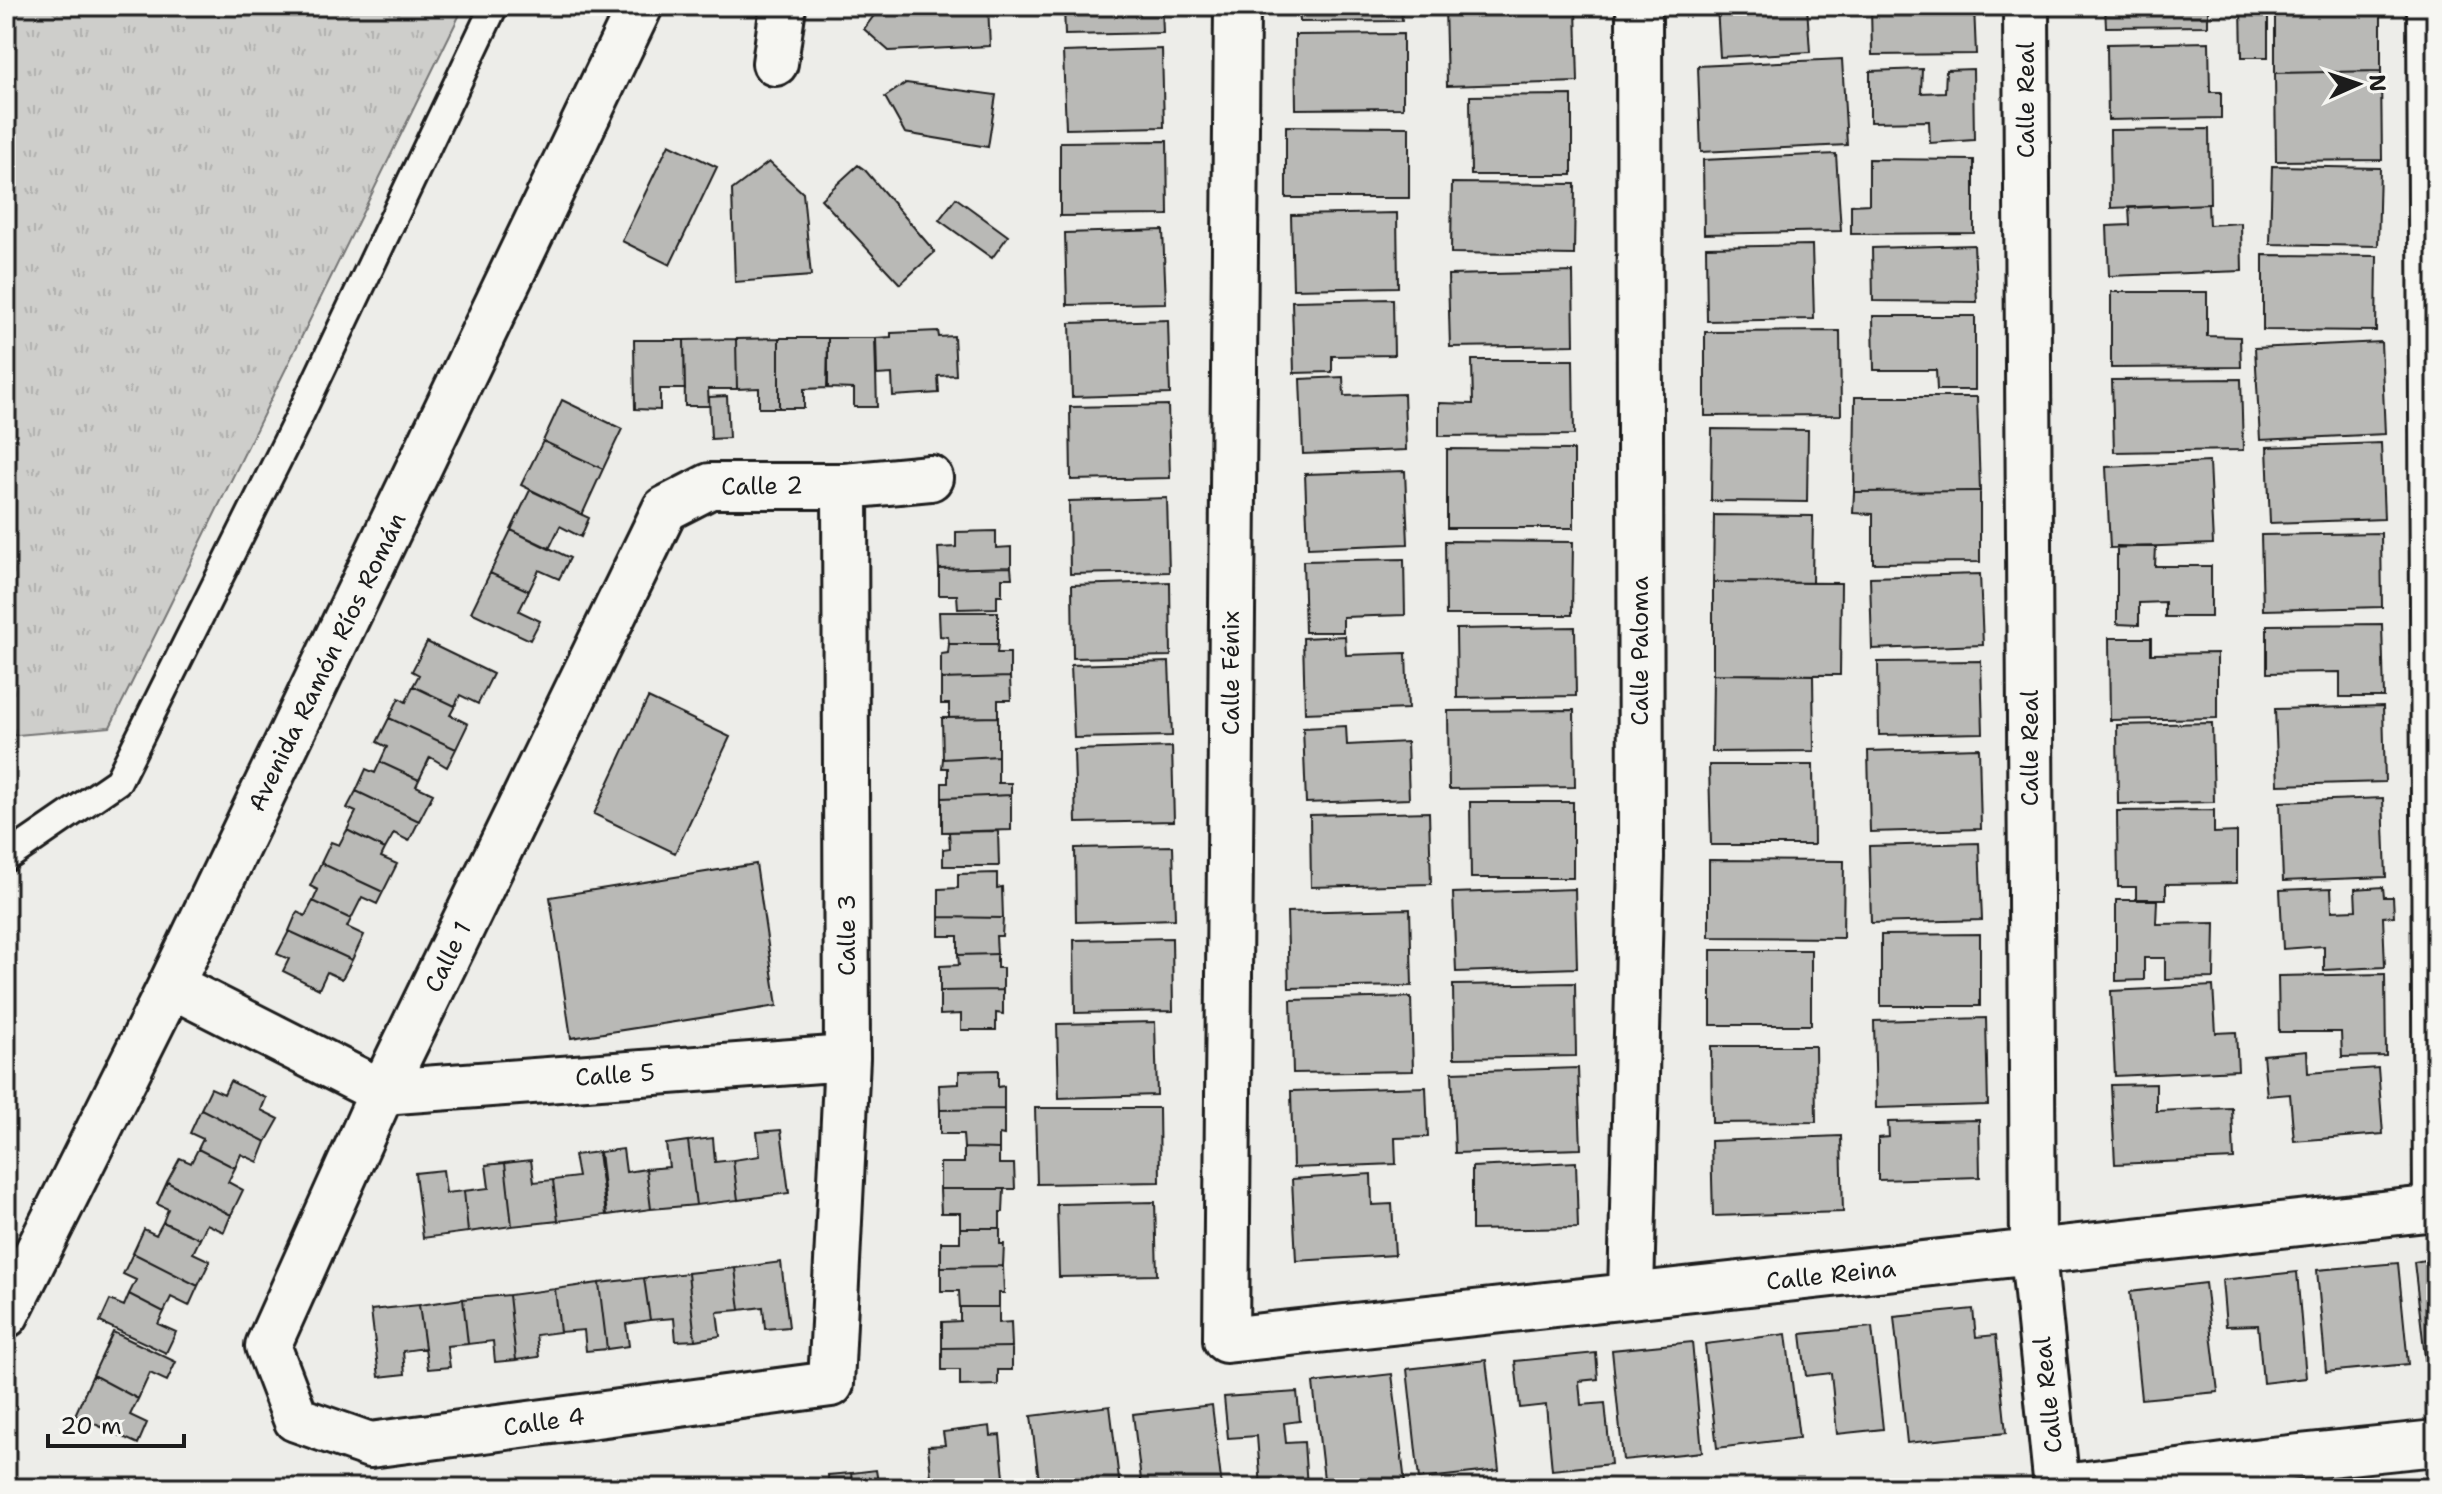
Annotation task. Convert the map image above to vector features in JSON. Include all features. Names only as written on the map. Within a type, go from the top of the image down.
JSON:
[{"type":"street","name":"Avenida Ramón Ríos Román","points":[[6,1315],[171,985],[640,6]]},
{"type":"street","points":[[775,63],[783,6]]},
{"type":"street","name":"Calle Fénix","points":[[1226,1340],[1237,6]]},
{"type":"street","name":"Calle Paloma","points":[[1631,1296],[1641,857],[1639,6]]},
{"type":"street","name":"Calle Real","points":[[2026,6],[2033,1254],[2057,1488]]},
{"type":"street","points":[[2430,6],[2436,1208]]},
{"type":"street","name":"Calle 2","points":[[652,535],[665,509],[710,486],[845,486],[930,478]]},
{"type":"street","name":"Calle 3","points":[[831,1384],[847,1058],[845,486]]},
{"type":"street","name":"Calle 1","points":[[283,1385],[268,1346],[382,1092],[652,535]]},
{"type":"street","points":[[171,985],[382,1092]]},
{"type":"street","name":"Calle 5","points":[[382,1092],[847,1058]]},
{"type":"street","name":"Calle Reina","points":[[1226,1340],[2436,1208]]},
{"type":"street","name":"Calle 4","points":[[283,1385],[296,1419],[370,1445],[831,1384]]},
{"type":"street","points":[[2057,1488],[2262,1475],[2436,1443]]},
{"type":"lane","points":[[6,858],[118,781],[299,417],[494,6]]},
{"type":"green space","points":[[6,6],[464,6],[110,727],[6,736]]},
{"type":"building","points":[[881,6],[988,6],[990,46],[889,51],[864,29]]},
{"type":"building","points":[[1064,6],[1162,6],[1163,33],[1065,35]]},
{"type":"building","points":[[1299,6],[1401,6],[1402,21],[1300,22]]},
{"type":"building","points":[[1445,6],[1470,6],[1470,11],[1576,8],[1578,82],[1447,86]]},
{"type":"building","points":[[1717,6],[1807,6],[1810,52],[1720,57]]},
{"type":"building","points":[[1871,6],[1974,6],[1976,54],[1872,55]]},
{"type":"building","points":[[2095,6],[2208,6],[2208,26],[2106,27],[2105,7]]},
{"type":"building","points":[[2241,6],[2268,6],[2268,57],[2242,57]]},
{"type":"building","points":[[2275,6],[2381,6],[2381,71],[2275,73]]},
{"type":"building","points":[[1403,34],[1403,108],[1296,109],[1295,35]]},
{"type":"building","points":[[2209,42],[2210,92],[2221,92],[2221,118],[2108,120],[2107,44]]},
{"type":"building","points":[[1162,49],[1164,127],[1066,129],[1063,52]]},
{"type":"building","points":[[1842,59],[1847,145],[1701,152],[1698,66]]},
{"type":"building","points":[[1922,69],[1921,93],[1945,92],[1946,70],[1973,69],[1974,140],[1930,143],[1929,121],[1870,122],[1870,71]]},
{"type":"building","points":[[2381,71],[2382,160],[2276,161],[2275,73]]},
{"type":"building","points":[[906,83],[996,95],[988,147],[905,133],[885,97]]},
{"type":"building","points":[[1572,95],[1572,175],[1471,175],[1470,96]]},
{"type":"building","points":[[1286,126],[1409,127],[1409,198],[1286,198]]},
{"type":"building","points":[[2209,129],[2210,204],[2111,208],[2110,130]]},
{"type":"building","points":[[1167,141],[1168,215],[1060,216],[1060,142]]},
{"type":"building","points":[[669,144],[717,167],[670,265],[622,241]]},
{"type":"building","points":[[1836,154],[1841,231],[1704,234],[1703,160]]},
{"type":"building","points":[[1869,159],[1974,160],[1974,233],[1851,234],[1851,205],[1869,204]]},
{"type":"building","points":[[769,162],[803,193],[811,276],[735,282],[732,190]]},
{"type":"building","points":[[858,165],[935,252],[900,284],[821,199]]},
{"type":"building","points":[[2272,166],[2380,168],[2378,246],[2270,244]]},
{"type":"building","points":[[1452,183],[1575,184],[1574,255],[1451,253]]},
{"type":"building","points":[[956,198],[1008,236],[992,258],[939,220]]},
{"type":"building","points":[[2208,204],[2209,225],[2241,223],[2242,271],[2109,276],[2107,226],[2130,225],[2129,208]]},
{"type":"building","points":[[1397,213],[1398,287],[1293,289],[1291,215]]},
{"type":"building","points":[[1163,230],[1166,303],[1067,305],[1065,233]]},
{"type":"building","points":[[1812,245],[1814,319],[1707,321],[1706,247]]},
{"type":"building","points":[[1974,245],[1977,302],[1873,301],[1872,248]]},
{"type":"building","points":[[2263,255],[2377,256],[2376,331],[2263,330]]},
{"type":"building","points":[[1573,272],[1574,345],[1450,347],[1448,275]]},
{"type":"building","points":[[2111,292],[2207,292],[2207,336],[2240,337],[2241,367],[2111,368]]},
{"type":"building","points":[[1393,299],[1394,355],[1332,356],[1332,372],[1294,373],[1292,301]]},
{"type":"building","points":[[1873,316],[1975,316],[1975,390],[1937,390],[1936,370],[1874,370]]},
{"type":"building","points":[[1168,320],[1170,394],[1072,397],[1070,323]]},
{"type":"building","points":[[938,331],[939,337],[954,336],[956,375],[938,376],[939,393],[893,396],[892,374],[877,375],[876,338],[891,337],[891,333]]},
{"type":"building","points":[[1840,331],[1841,415],[1705,416],[1705,332]]},
{"type":"building","points":[[779,338],[779,408],[759,408],[759,388],[737,389],[736,339]]},
{"type":"building","points":[[779,338],[828,338],[828,388],[804,389],[804,408],[779,408]]},
{"type":"building","points":[[828,338],[875,338],[877,407],[854,407],[854,389],[827,388]]},
{"type":"building","points":[[736,339],[737,389],[708,389],[709,406],[685,406],[684,340]]},
{"type":"building","points":[[634,340],[684,340],[685,389],[660,389],[660,410],[635,409]]},
{"type":"building","points":[[2381,342],[2385,434],[2260,440],[2255,348]]},
{"type":"building","points":[[1472,360],[1573,360],[1574,435],[1439,436],[1439,403],[1473,404]]},
{"type":"building","points":[[1343,377],[1344,396],[1404,394],[1406,450],[1303,454],[1300,379]]},
{"type":"building","points":[[2241,379],[2243,450],[2114,452],[2112,380]]},
{"type":"building","points":[[727,396],[729,438],[711,439],[709,397]]},
{"type":"building","points":[[1855,397],[1977,397],[1980,491],[1854,492]]},
{"type":"building","points":[[562,400],[622,429],[603,469],[543,441]]},
{"type":"building","points":[[1168,405],[1170,478],[1071,480],[1070,407]]},
{"type":"building","points":[[1712,429],[1808,430],[1807,502],[1711,501]]},
{"type":"building","points":[[543,441],[603,469],[582,515],[521,485]]},
{"type":"building","points":[[2381,443],[2384,519],[2270,523],[2267,447]]},
{"type":"building","points":[[1447,449],[1574,450],[1574,528],[1447,528]]},
{"type":"building","points":[[2209,462],[2213,544],[2110,548],[2106,467]]},
{"type":"building","points":[[1405,471],[1408,544],[1308,548],[1305,474]]},
{"type":"building","points":[[530,490],[589,518],[581,537],[560,526],[549,549],[511,530]]},
{"type":"building","points":[[1980,491],[1980,562],[1873,563],[1873,514],[1853,513],[1854,492]]},
{"type":"building","points":[[1167,498],[1169,572],[1070,574],[1069,501]]},
{"type":"building","points":[[1714,515],[1813,516],[1812,583],[1713,582]]},
{"type":"building","points":[[511,530],[570,558],[559,579],[539,570],[529,591],[490,573]]},
{"type":"building","points":[[996,531],[996,548],[1011,547],[1011,567],[939,569],[938,548],[956,547],[956,532]]},
{"type":"building","points":[[2381,533],[2382,607],[2263,610],[2261,535]]},
{"type":"building","points":[[1445,541],[1573,542],[1572,615],[1446,615]]},
{"type":"building","points":[[2117,546],[2156,547],[2155,566],[2211,566],[2211,617],[2165,617],[2165,602],[2139,603],[2139,625],[2117,624]]},
{"type":"building","points":[[1404,559],[1405,615],[1343,617],[1343,632],[1305,632],[1303,561]]},
{"type":"building","points":[[1011,567],[1012,578],[1002,578],[1002,595],[997,595],[997,608],[958,609],[957,595],[939,595],[939,569]]},
{"type":"building","points":[[490,573],[529,591],[519,611],[540,621],[530,640],[471,612]]},
{"type":"building","points":[[1980,574],[1983,645],[1872,649],[1870,577]]},
{"type":"building","points":[[1170,582],[1171,656],[1073,658],[1072,585]]},
{"type":"building","points":[[1713,582],[1841,583],[1840,675],[1713,674]]},
{"type":"building","points":[[939,612],[998,612],[998,644],[949,644],[948,637],[940,636]]},
{"type":"building","points":[[2382,624],[2384,697],[2340,697],[2340,672],[2267,673],[2267,625]]},
{"type":"building","points":[[1575,627],[1576,696],[1457,698],[1456,629]]},
{"type":"building","points":[[1345,636],[1346,655],[1406,653],[1408,709],[1305,713],[1303,638]]},
{"type":"building","points":[[2109,638],[2151,638],[2151,654],[2217,653],[2217,718],[2110,720]]},
{"type":"building","points":[[427,642],[493,674],[478,704],[460,695],[455,706],[413,686],[419,675],[412,671]]},
{"type":"building","points":[[949,644],[998,644],[997,653],[1010,653],[1010,677],[941,679],[941,654],[948,653]]},
{"type":"building","points":[[1981,661],[1983,733],[1879,735],[1878,662]]},
{"type":"building","points":[[1169,662],[1172,736],[1074,738],[1071,665]]},
{"type":"building","points":[[1713,674],[1813,675],[1814,751],[1712,752]]},
{"type":"building","points":[[1010,677],[1011,700],[998,700],[998,717],[949,718],[949,704],[941,704],[941,679]]},
{"type":"building","points":[[413,686],[455,706],[450,715],[468,724],[456,749],[389,718],[399,698],[406,702]]},
{"type":"building","points":[[648,698],[730,737],[675,853],[594,814]]},
{"type":"building","points":[[2383,706],[2385,782],[2278,785],[2275,709]]},
{"type":"building","points":[[1574,710],[1575,787],[1449,789],[1448,711]]},
{"type":"building","points":[[998,717],[998,756],[943,759],[942,718]]},
{"type":"building","points":[[389,718],[456,749],[447,767],[430,757],[419,780],[380,762],[387,747],[377,742]]},
{"type":"building","points":[[2212,723],[2214,802],[2118,804],[2117,725]]},
{"type":"building","points":[[1346,726],[1347,745],[1407,742],[1409,799],[1306,803],[1303,728]]},
{"type":"building","points":[[1172,747],[1174,821],[1076,823],[1074,750]]},
{"type":"building","points":[[1979,748],[1981,829],[1870,832],[1868,751]]},
{"type":"building","points":[[998,756],[998,783],[1011,783],[1011,795],[942,798],[942,783],[948,783],[948,768],[942,768],[943,759]]},
{"type":"building","points":[[380,762],[419,780],[416,786],[433,794],[419,821],[356,791],[366,769],[375,773]]},
{"type":"building","points":[[1709,765],[1813,765],[1814,845],[1711,845]]},
{"type":"building","points":[[356,791],[419,821],[409,841],[394,833],[385,849],[347,830],[356,812],[347,808]]},
{"type":"building","points":[[1011,795],[1011,830],[942,832],[942,798]]},
{"type":"building","points":[[2383,798],[2386,877],[2283,881],[2280,802]]},
{"type":"building","points":[[1470,802],[1573,802],[1573,878],[1471,878]]},
{"type":"building","points":[[2214,810],[2214,833],[2237,832],[2237,883],[2166,884],[2166,899],[2136,899],[2136,887],[2118,887],[2117,811]]},
{"type":"building","points":[[1429,812],[1431,884],[1311,887],[1310,815]]},
{"type":"building","points":[[347,830],[385,849],[381,857],[397,864],[383,892],[321,863],[331,842],[339,845]]},
{"type":"building","points":[[998,831],[999,866],[943,866],[943,849],[950,848],[949,832]]},
{"type":"building","points":[[1979,843],[1982,920],[1871,923],[1869,846]]},
{"type":"building","points":[[1173,846],[1175,919],[1076,922],[1075,848]]},
{"type":"building","points":[[1709,860],[1844,861],[1843,938],[1709,937]]},
{"type":"building","points":[[321,863],[383,892],[377,904],[362,897],[351,919],[313,901],[318,890],[310,886]]},
{"type":"building","points":[[756,864],[777,1006],[571,1038],[550,897]]},
{"type":"building","points":[[997,873],[997,888],[1002,887],[1003,918],[939,917],[939,889],[958,888],[958,874]]},
{"type":"building","points":[[2383,887],[2384,897],[2393,897],[2394,916],[2383,917],[2385,967],[2324,970],[2324,946],[2283,949],[2280,890],[2331,888],[2332,911],[2356,910],[2355,889]]},
{"type":"building","points":[[1575,889],[1577,968],[1456,972],[1453,893]]},
{"type":"building","points":[[2116,900],[2157,900],[2156,924],[2215,923],[2214,978],[2165,979],[2165,958],[2144,958],[2144,980],[2116,981]]},
{"type":"building","points":[[313,901],[351,919],[347,927],[364,935],[352,960],[289,931],[297,912],[305,916]]},
{"type":"building","points":[[1410,909],[1412,986],[1289,988],[1287,912]]},
{"type":"building","points":[[939,917],[1003,918],[1002,936],[996,936],[997,954],[958,955],[958,936],[939,936]]},
{"type":"building","points":[[289,931],[352,960],[342,979],[327,972],[319,989],[283,971],[289,959],[277,954]]},
{"type":"building","points":[[1980,934],[1980,1006],[1881,1006],[1881,935]]},
{"type":"building","points":[[1172,938],[1173,1011],[1075,1013],[1074,940]]},
{"type":"building","points":[[1711,950],[1811,950],[1811,1025],[1711,1025]]},
{"type":"building","points":[[997,954],[997,968],[1003,968],[1003,990],[940,991],[940,966],[959,965],[958,955]]},
{"type":"building","points":[[2385,974],[2386,1056],[2342,1057],[2341,1032],[2279,1032],[2278,976]]},
{"type":"building","points":[[1575,983],[1576,1056],[1454,1058],[1453,985]]},
{"type":"building","points":[[2213,986],[2216,1033],[2236,1032],[2238,1070],[2115,1076],[2111,991]]},
{"type":"building","points":[[1003,990],[1003,1014],[996,1013],[996,1030],[961,1030],[961,1014],[940,1015],[940,991]]},
{"type":"building","points":[[1411,997],[1413,1071],[1293,1073],[1291,1000]]},
{"type":"building","points":[[1986,1018],[1988,1105],[1876,1108],[1874,1021]]},
{"type":"building","points":[[1155,1022],[1157,1095],[1059,1098],[1057,1024]]},
{"type":"building","points":[[1711,1046],[1815,1046],[1816,1122],[1712,1123]]},
{"type":"building","points":[[2307,1051],[2308,1073],[2378,1068],[2383,1134],[2294,1141],[2290,1094],[2267,1096],[2263,1055]]},
{"type":"building","points":[[1578,1068],[1581,1149],[1455,1153],[1452,1072]]},
{"type":"building","points":[[998,1070],[998,1087],[1004,1086],[1004,1109],[940,1110],[939,1085],[959,1084],[959,1071]]},
{"type":"building","points":[[230,1081],[266,1098],[261,1110],[279,1119],[266,1142],[201,1109],[211,1088],[224,1094]]},
{"type":"building","points":[[2156,1084],[2156,1111],[2232,1108],[2234,1159],[2115,1164],[2111,1085]]},
{"type":"building","points":[[1426,1087],[1428,1137],[1395,1138],[1396,1164],[1293,1168],[1291,1091]]},
{"type":"building","points":[[1035,1108],[1159,1108],[1160,1182],[1037,1184]]},
{"type":"building","points":[[201,1109],[266,1142],[258,1162],[241,1154],[235,1168],[198,1149],[203,1139],[190,1133]]},
{"type":"building","points":[[1004,1109],[1004,1135],[999,1134],[999,1149],[964,1148],[963,1134],[940,1134],[940,1110]]},
{"type":"building","points":[[1979,1120],[1980,1177],[1878,1180],[1878,1138],[1889,1137],[1888,1122]]},
{"type":"building","points":[[781,1130],[789,1193],[738,1200],[733,1160],[760,1156],[757,1132]]},
{"type":"building","points":[[1841,1136],[1843,1212],[1713,1216],[1711,1141]]},
{"type":"building","points":[[713,1138],[715,1162],[733,1160],[738,1200],[696,1205],[688,1141]]},
{"type":"building","points":[[688,1141],[696,1205],[651,1209],[646,1169],[669,1167],[666,1144]]},
{"type":"building","points":[[964,1148],[999,1149],[999,1164],[1014,1164],[1015,1189],[940,1189],[940,1163],[964,1163]]},
{"type":"building","points":[[198,1149],[235,1168],[228,1182],[243,1190],[231,1215],[167,1182],[180,1158],[191,1163]]},
{"type":"building","points":[[623,1149],[626,1172],[646,1169],[651,1209],[607,1215],[600,1152]]},
{"type":"building","points":[[598,1152],[606,1215],[558,1221],[553,1180],[578,1177],[574,1155]]},
{"type":"building","points":[[531,1160],[534,1182],[553,1180],[558,1221],[512,1226],[505,1163]]},
{"type":"building","points":[[1576,1162],[1578,1228],[1472,1230],[1472,1167]]},
{"type":"building","points":[[505,1163],[512,1226],[468,1232],[464,1191],[489,1188],[486,1165]]},
{"type":"building","points":[[443,1170],[446,1193],[464,1191],[468,1232],[423,1238],[415,1173]]},
{"type":"building","points":[[1371,1174],[1372,1205],[1392,1204],[1395,1255],[1296,1261],[1292,1179]]},
{"type":"building","points":[[167,1182],[231,1215],[224,1232],[207,1224],[200,1239],[163,1222],[168,1209],[157,1204]]},
{"type":"building","points":[[940,1189],[1004,1189],[1000,1228],[960,1228],[960,1213],[941,1213]]},
{"type":"building","points":[[1155,1202],[1157,1275],[1059,1277],[1057,1204]]},
{"type":"building","points":[[163,1222],[200,1239],[193,1253],[210,1261],[198,1286],[133,1253],[144,1229],[156,1235]]},
{"type":"building","points":[[960,1228],[1000,1228],[1000,1244],[1004,1244],[1003,1266],[941,1267],[941,1242],[960,1242]]},
{"type":"building","points":[[133,1253],[198,1286],[189,1306],[171,1297],[164,1312],[129,1294],[136,1280],[123,1274]]},
{"type":"building","points":[[2436,1258],[2436,1364],[2426,1366],[2414,1262]]},
{"type":"building","points":[[781,1262],[789,1327],[765,1329],[763,1307],[740,1310],[735,1268]]},
{"type":"building","points":[[2398,1263],[2408,1364],[2326,1372],[2317,1270]]},
{"type":"building","points":[[1003,1266],[1004,1293],[999,1293],[999,1307],[960,1307],[959,1291],[941,1291],[941,1267]]},
{"type":"building","points":[[735,1268],[740,1310],[717,1312],[720,1336],[695,1340],[688,1273]]},
{"type":"building","points":[[2297,1272],[2306,1378],[2263,1383],[2258,1325],[2226,1326],[2222,1280]]},
{"type":"building","points":[[688,1273],[695,1340],[676,1341],[674,1318],[650,1320],[644,1278]]},
{"type":"building","points":[[644,1278],[650,1320],[626,1324],[629,1346],[607,1349],[599,1283]]},
{"type":"building","points":[[599,1283],[607,1349],[586,1351],[584,1330],[560,1332],[555,1289]]},
{"type":"building","points":[[2205,1283],[2218,1392],[2141,1399],[2130,1292]]},
{"type":"building","points":[[555,1289],[560,1332],[536,1335],[539,1357],[516,1360],[509,1295]]},
{"type":"building","points":[[129,1294],[164,1312],[158,1324],[176,1332],[166,1353],[100,1322],[110,1300],[124,1306]]},
{"type":"building","points":[[509,1295],[516,1360],[495,1362],[493,1341],[468,1344],[463,1299]]},
{"type":"building","points":[[463,1299],[468,1344],[447,1346],[450,1367],[428,1369],[419,1305]]},
{"type":"building","points":[[419,1305],[425,1348],[403,1351],[405,1374],[379,1377],[371,1310]]},
{"type":"building","points":[[960,1307],[999,1307],[999,1323],[1011,1322],[1012,1347],[942,1348],[942,1322],[960,1321]]},
{"type":"building","points":[[1973,1309],[1976,1337],[1996,1335],[2006,1433],[1907,1443],[1894,1317]]},
{"type":"building","points":[[1872,1327],[1883,1429],[1837,1434],[1831,1373],[1806,1376],[1801,1334]]},
{"type":"building","points":[[113,1332],[176,1362],[167,1381],[150,1373],[138,1399],[93,1375]]},
{"type":"building","points":[[1786,1334],[1799,1438],[1717,1448],[1705,1344]]},
{"type":"building","points":[[1692,1342],[1702,1452],[1623,1460],[1612,1350]]},
{"type":"building","points":[[1012,1347],[1012,1370],[998,1370],[998,1385],[960,1386],[960,1370],[942,1370],[942,1348]]},
{"type":"building","points":[[1596,1353],[1598,1379],[1579,1381],[1581,1405],[1605,1403],[1611,1464],[1552,1470],[1546,1405],[1520,1408],[1515,1361]]},
{"type":"building","points":[[1486,1360],[1499,1470],[1419,1479],[1407,1369]]},
{"type":"building","points":[[1392,1374],[1405,1483],[1364,1488],[1325,1488],[1313,1383]]},
{"type":"building","points":[[93,1375],[138,1399],[130,1415],[147,1423],[138,1444],[75,1415]]},
{"type":"building","points":[[1297,1392],[1300,1421],[1284,1423],[1286,1443],[1304,1442],[1307,1488],[1261,1488],[1257,1436],[1228,1438],[1224,1397]]},
{"type":"building","points":[[1212,1405],[1222,1488],[1142,1488],[1133,1414]]},
{"type":"building","points":[[1110,1406],[1120,1488],[1040,1488],[1031,1416]]},
{"type":"building","points":[[990,1426],[991,1436],[1000,1435],[1005,1488],[932,1488],[928,1446],[945,1445],[943,1432]]},
{"type":"building","points":[[876,1470],[879,1488],[853,1488],[851,1473]]},
{"type":"building","points":[[851,1473],[853,1488],[829,1488],[828,1475]]},
{"type":"building","points":[[798,1480],[799,1488],[777,1488],[777,1482]]},
{"type":"building","points":[[777,1482],[777,1488],[751,1488],[751,1485]]}]
